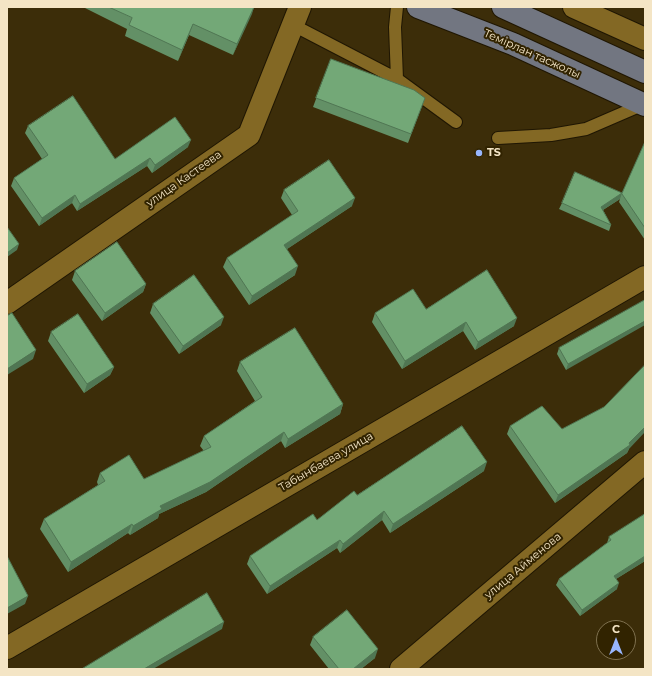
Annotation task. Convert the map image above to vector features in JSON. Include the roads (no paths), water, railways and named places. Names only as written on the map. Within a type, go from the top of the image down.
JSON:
[{"type":"main road","name":"Темірлан тасжолы","points":[[418,7],[513,44],[644,105]]},
{"type":"main road","points":[[503,7],[645,72]]},
{"type":"street","points":[[574,7],[645,39]]},
{"type":"street","name":"улица Кастеева","points":[[7,303],[249,135],[296,16]]},
{"type":"street","name":"Табынбаева улица","points":[[7,648],[644,278]]},
{"type":"street","name":"улица Айменова","points":[[401,669],[645,462]]},
{"type":"lane","points":[[397,7],[395,27],[398,80]]},
{"type":"lane","points":[[296,16],[398,80],[456,122]]},
{"type":"lane","points":[[498,138],[551,135],[586,129],[644,105]]},
{"type":"place","name":"TS","points":[[479,153]]}]
